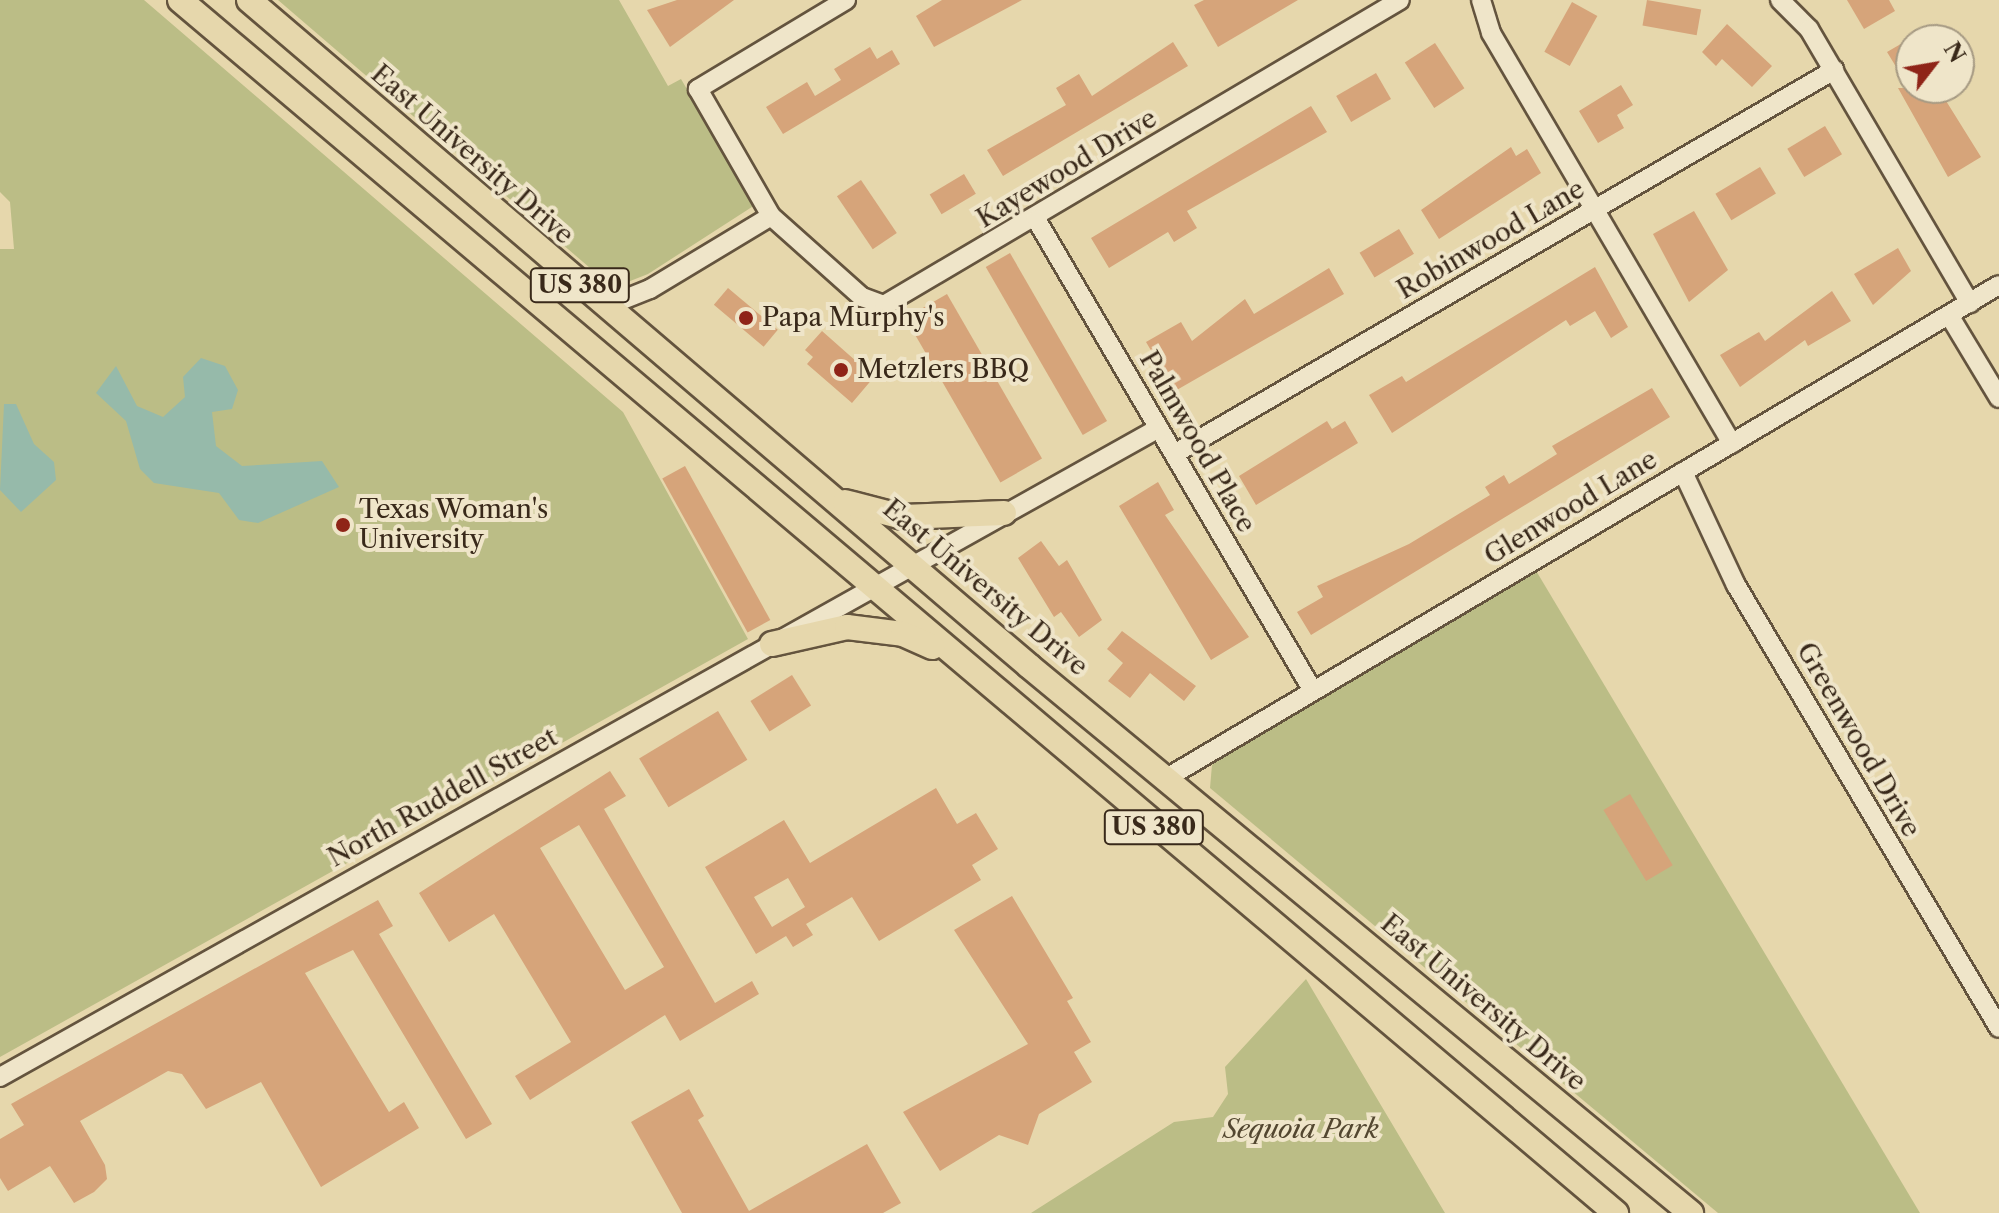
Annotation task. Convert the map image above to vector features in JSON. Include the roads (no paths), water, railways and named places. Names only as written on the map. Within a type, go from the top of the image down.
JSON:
[{"type":"main road","name":"US 380","points":[[180,0],[874,586],[966,668],[1616,1213]]},
{"type":"main road","name":"East University Drive","points":[[249,0],[605,307],[1691,1213]]},
{"type":"main road","points":[[838,500],[903,517],[1004,513]]},
{"type":"main road","points":[[772,644],[821,629],[878,629],[925,643],[966,668]]},
{"type":"street","name":"Kayewood Drive","points":[[846,0],[698,89],[771,216],[862,297],[884,305],[1036,219],[1400,0]]},
{"type":"street","points":[[1481,0],[1491,33],[1732,444]]},
{"type":"street","points":[[1780,0],[1834,70],[1970,303]]},
{"type":"street","name":"Robinwood Lane","points":[[1174,454],[1834,70]]},
{"type":"street","points":[[605,307],[650,289],[771,216]]},
{"type":"street","name":"Palmwood Place","points":[[1036,219],[1313,691]]},
{"type":"street","name":"Glenwood Lane","points":[[1170,776],[1999,285]]},
{"type":"street","points":[[1949,315],[1999,398]]},
{"type":"street","points":[[913,566],[1159,428]]},
{"type":"street","name":"Greenwood Drive","points":[[1683,472],[1736,585],[1996,1024]]},
{"type":"street","name":"North Ruddell Street","points":[[0,1077],[913,566]]},
{"type":"street","points":[[1996,1024],[1999,1000]]},
{"type":"place","name":"Papa Murphy's","points":[[746,318]]},
{"type":"place","name":"Metzlers BBQ","points":[[841,370]]},
{"type":"place","name":"Texas Woman's University","points":[[343,525]]},
{"type":"park label","name":"Sequoia Park","points":[[1301,1130]]}]
